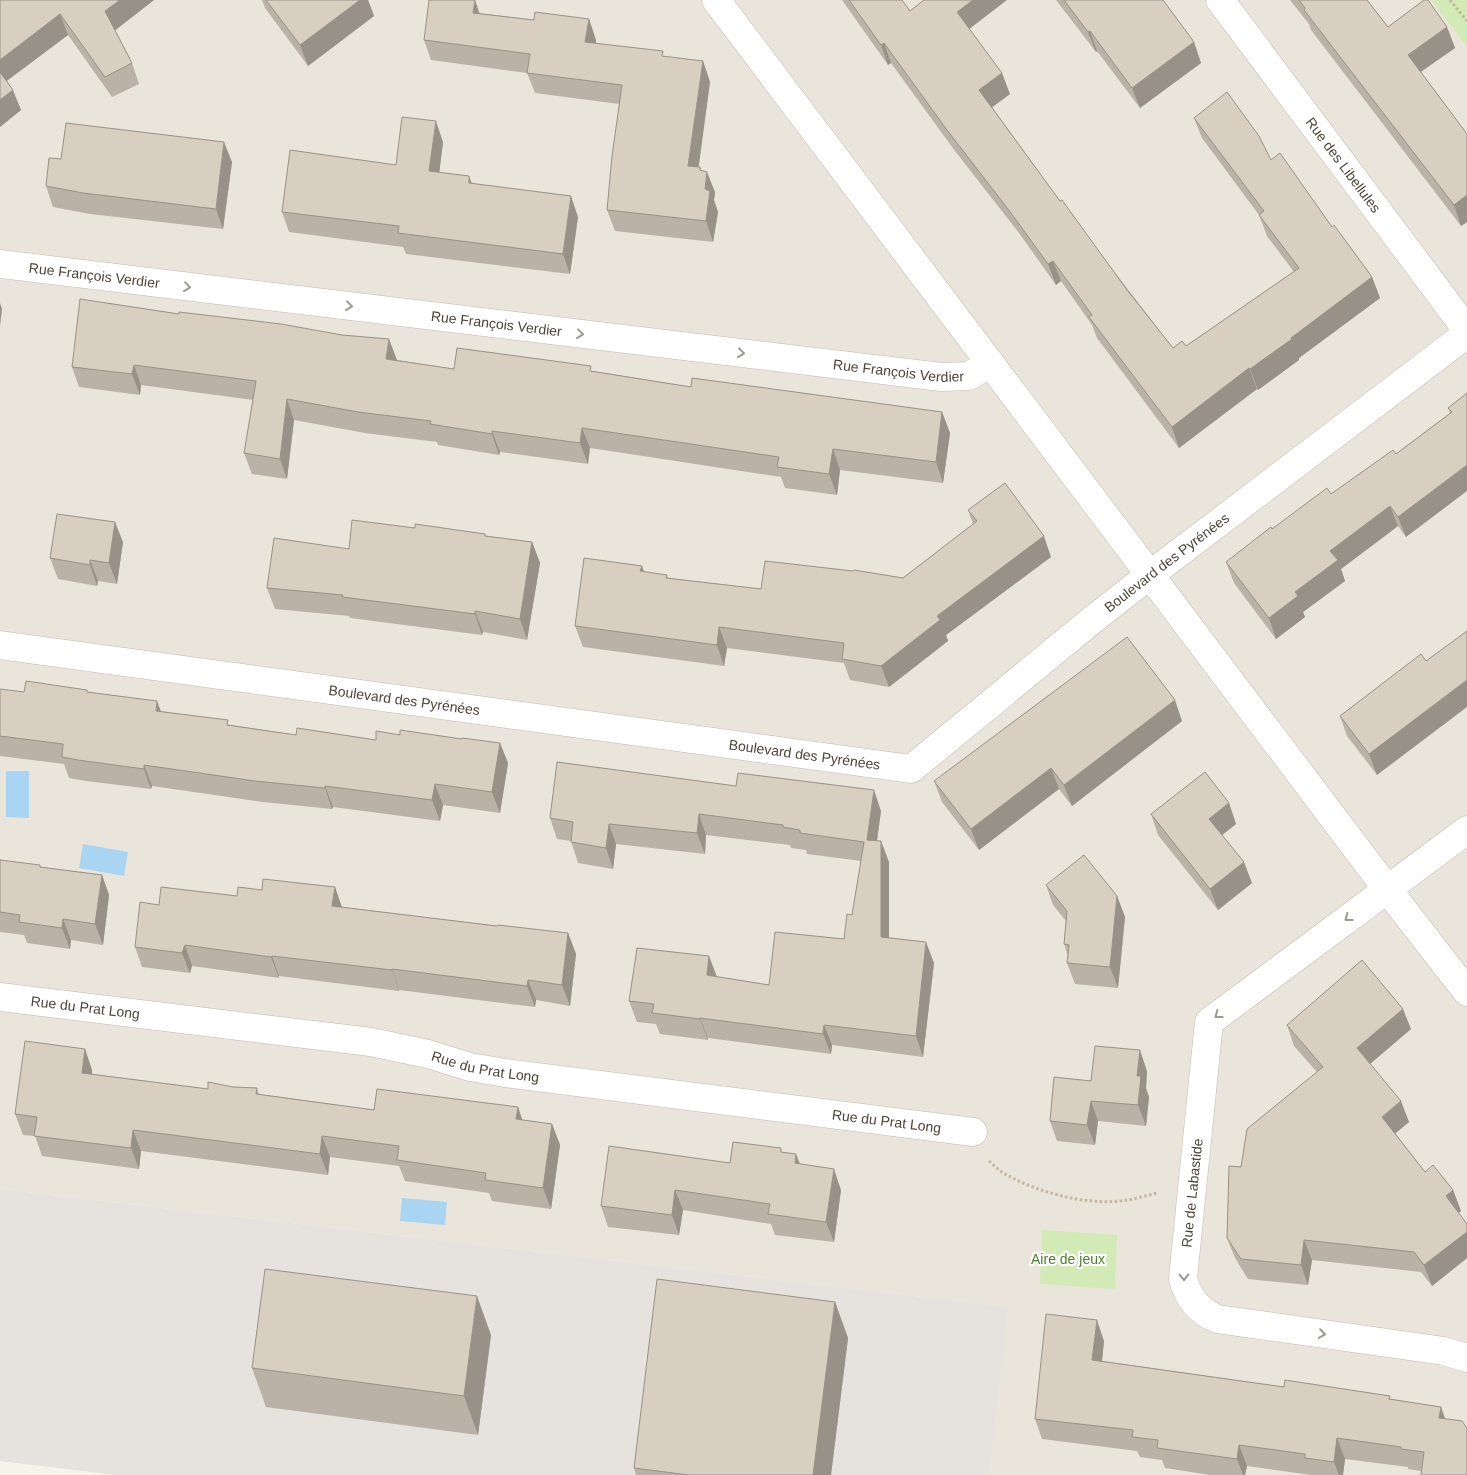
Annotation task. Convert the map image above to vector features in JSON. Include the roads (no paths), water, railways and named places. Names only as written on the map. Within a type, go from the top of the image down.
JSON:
[{"type":"street","points":[[716,0],[1467,992]]},
{"type":"street","name":"Rue des Libellules","points":[[1220,0],[1467,330]]},
{"type":"street","name":"Rue François Verdier","points":[[0,264],[941,377],[969,376],[990,363]]},
{"type":"street","name":"Boulevard des Pyrénées","points":[[0,645],[911,769],[1151,574],[1467,334]]},
{"type":"street","name":"Rue de Labastide","points":[[1467,830],[1209,1022],[1183,1278],[1189,1296],[1208,1315],[1217,1319],[1444,1351],[1467,1358]]},
{"type":"street","name":"Rue du Prat Long","points":[[0,997],[371,1042],[428,1054],[470,1067],[505,1073],[972,1132]]},
{"type":"water","points":[[6,771],[29,771],[29,818],[6,817]]},
{"type":"water","points":[[83,844],[128,852],[124,876],[79,868]]},
{"type":"water","points":[[402,1198],[447,1202],[445,1225],[400,1221]]},
{"type":"park label","name":"Aire de jeux","points":[[1068,1259]]}]
